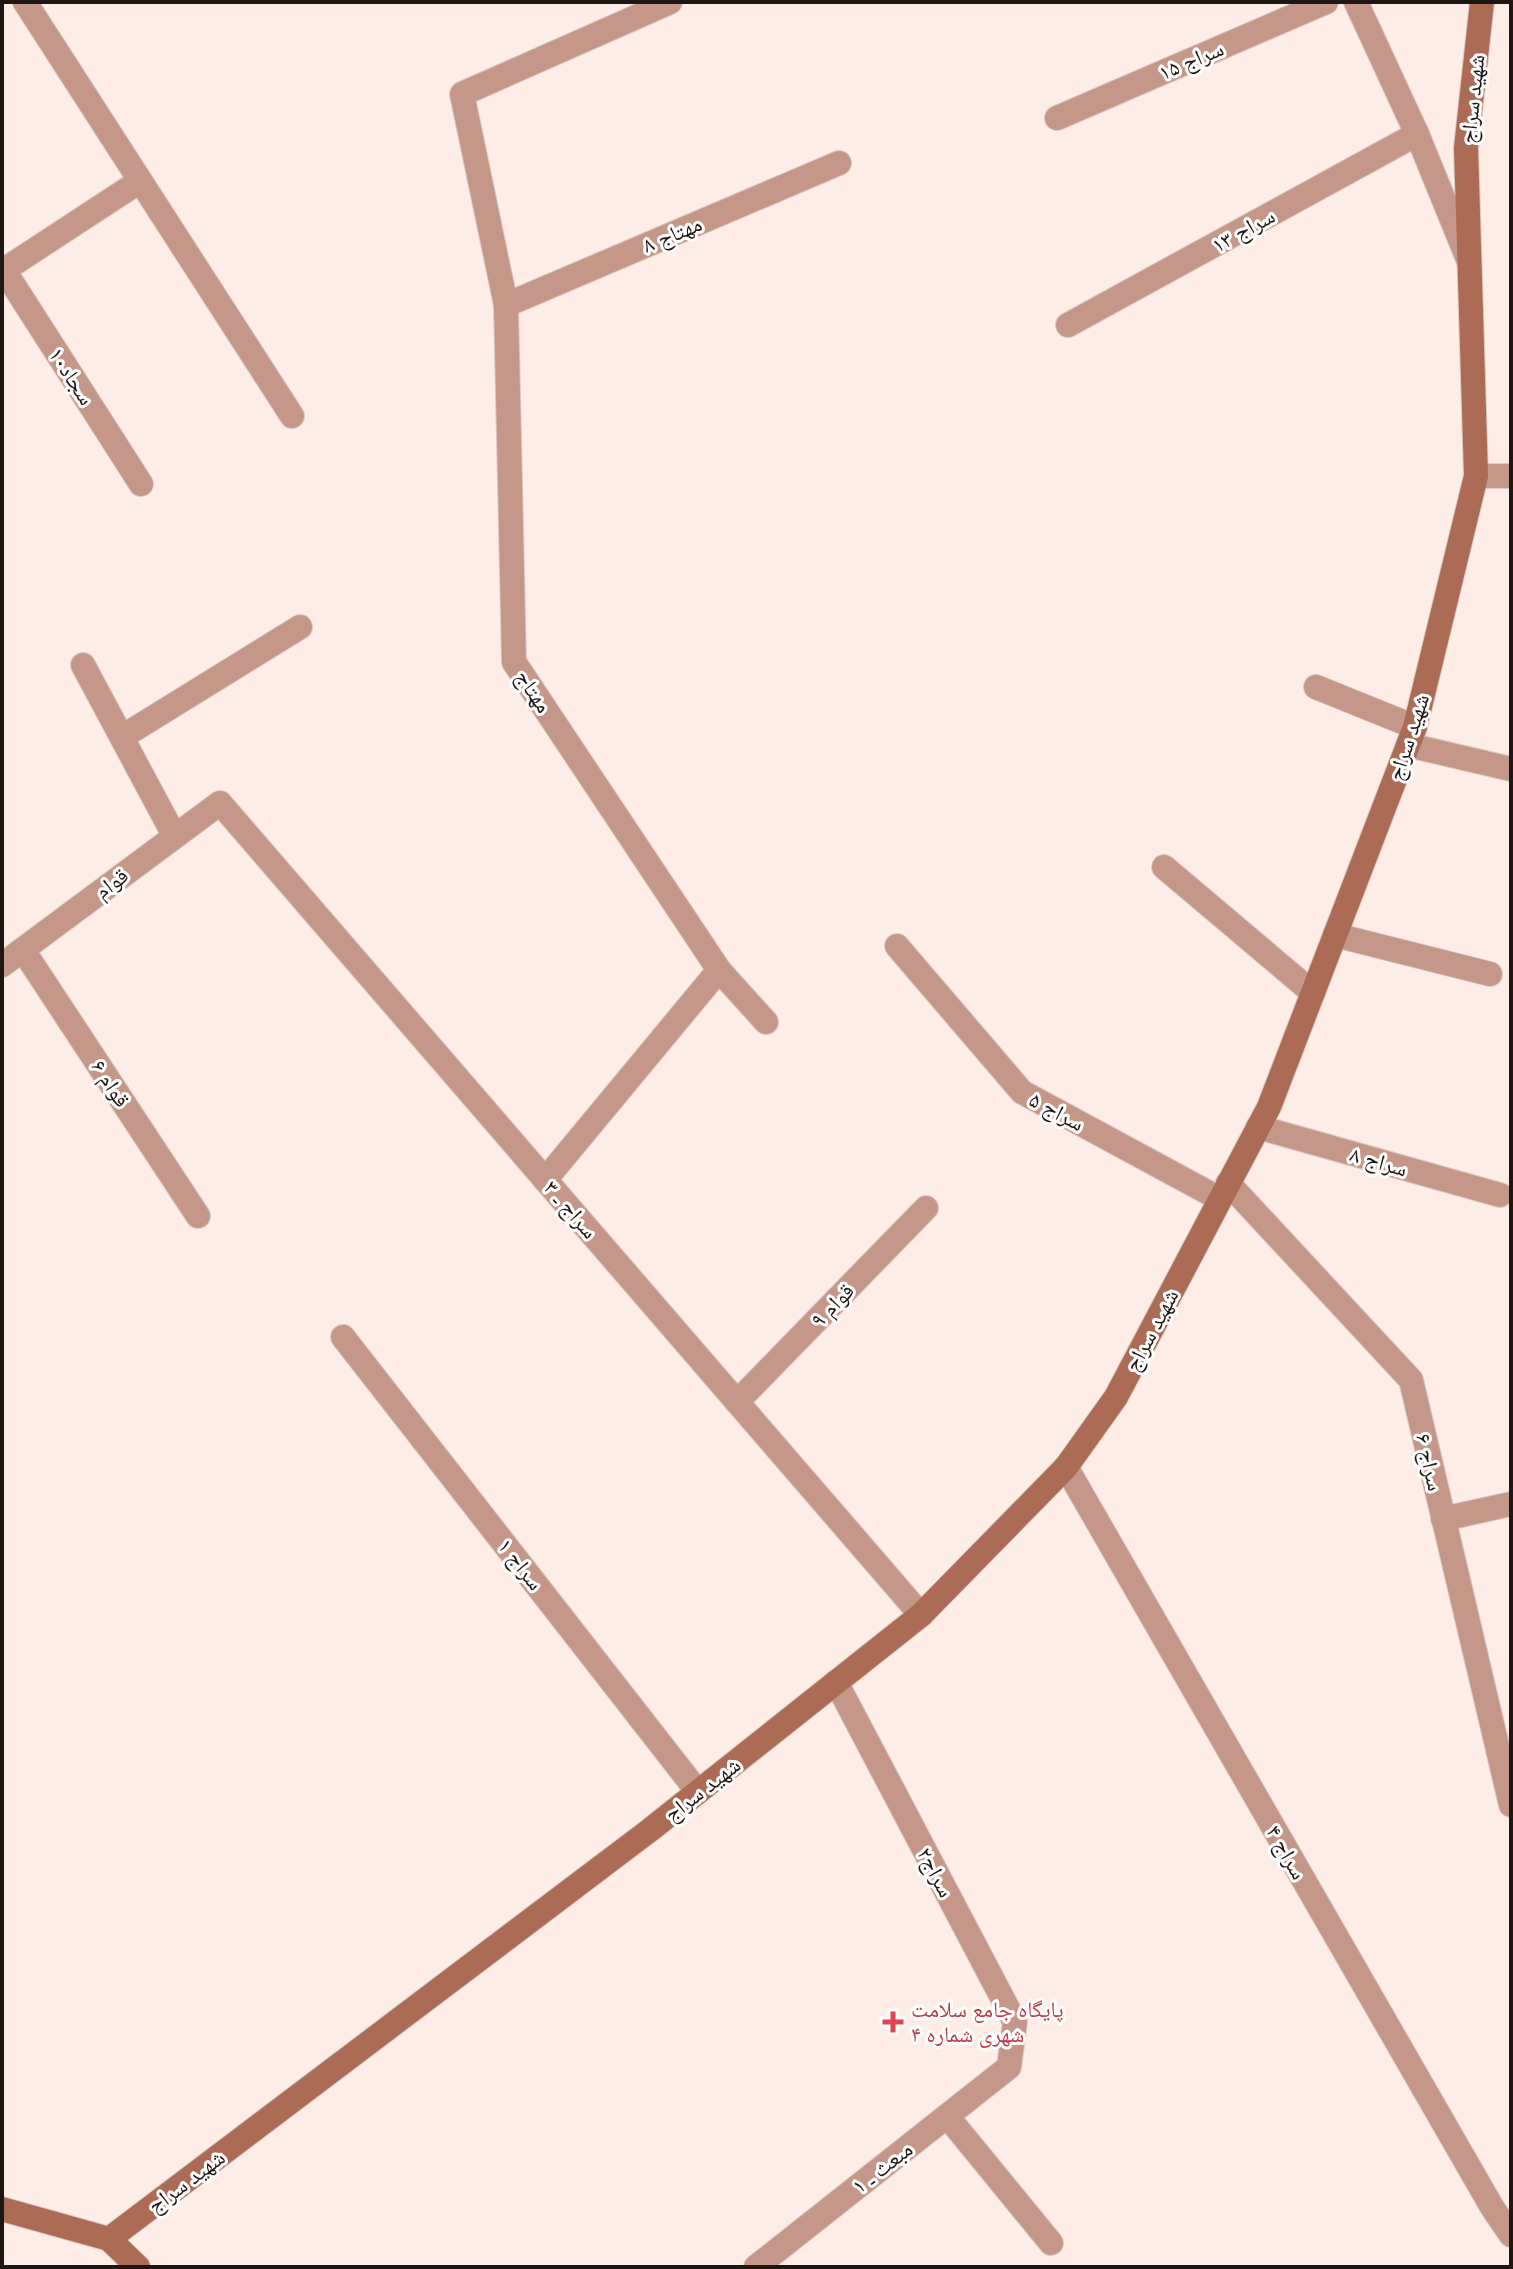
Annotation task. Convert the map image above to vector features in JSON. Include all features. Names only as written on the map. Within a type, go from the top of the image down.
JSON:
[{"type":"street","points":[[25,2],[292,416]]},
{"type":"street","points":[[641,8],[670,2]]},
{"type":"street","name":"سراج ۱۵","points":[[1057,118],[1326,2]]},
{"type":"street","points":[[1356,2],[1417,134],[1468,259]]},
{"type":"street","name":"شهید سراج","points":[[109,2239],[698,1792],[921,1615],[1066,1467],[1116,1397],[1269,1107],[1411,736],[1476,476],[1466,148],[1482,2]]},
{"type":"street","name":"مهتاج","points":[[641,8],[462,94],[506,305],[514,662],[719,970],[766,1022]]},
{"type":"street","name":"سراج ۱۳","points":[[1068,325],[1417,134]]},
{"type":"street","name":"مهتاج ۸","points":[[506,305],[839,163]]},
{"type":"street","points":[[3,269],[140,181]]},
{"type":"street","name":"سجاد۱۰","points":[[3,269],[141,484]]},
{"type":"street","points":[[1476,476],[1511,476]]},
{"type":"street","points":[[122,737],[300,627]]},
{"type":"street","points":[[83,665],[174,835]]},
{"type":"street","points":[[1316,687],[1411,736],[1511,769]]},
{"type":"street","name":"قوام","points":[[2,965],[220,803]]},
{"type":"street","name":"سراج ـ ۳","points":[[220,803],[921,1615]]},
{"type":"street","points":[[1164,867],[1313,993]]},
{"type":"street","points":[[1335,935],[1490,974]]},
{"type":"street","name":"سراج ۵","points":[[897,946],[1022,1092],[1224,1191]]},
{"type":"street","name":"قوام ۶","points":[[23,950],[198,1216]]},
{"type":"street","points":[[545,1180],[719,970]]},
{"type":"street","name":"سراج ۸","points":[[1258,1127],[1500,1195]]},
{"type":"street","name":"سراج ۶","points":[[1224,1191],[1411,1380],[1511,1805]]},
{"type":"street","name":"قوام ۹","points":[[737,1402],[926,1208]]},
{"type":"street","name":"سراج ۱","points":[[343,1337],[698,1792]]},
{"type":"street","name":"سراج ۴","points":[[1066,1467],[1492,2207],[1511,2235]]},
{"type":"street","points":[[1443,1519],[1511,1504]]},
{"type":"street","name":"سراج۲","points":[[836,1682],[1015,2022],[1009,2067]]},
{"type":"street","points":[[1487,1703],[1511,1697]]},
{"type":"street","name":"مبعث ـ ۱","points":[[756,2267],[1009,2067]]},
{"type":"street","points":[[947,2116],[1051,2243]]},
{"type":"street","points":[[2,2209],[109,2239],[138,2267]]},
{"type":"place","name":"پایگاه جامع سلامت شهری شماره ۴","points":[[893,2022]]}]
